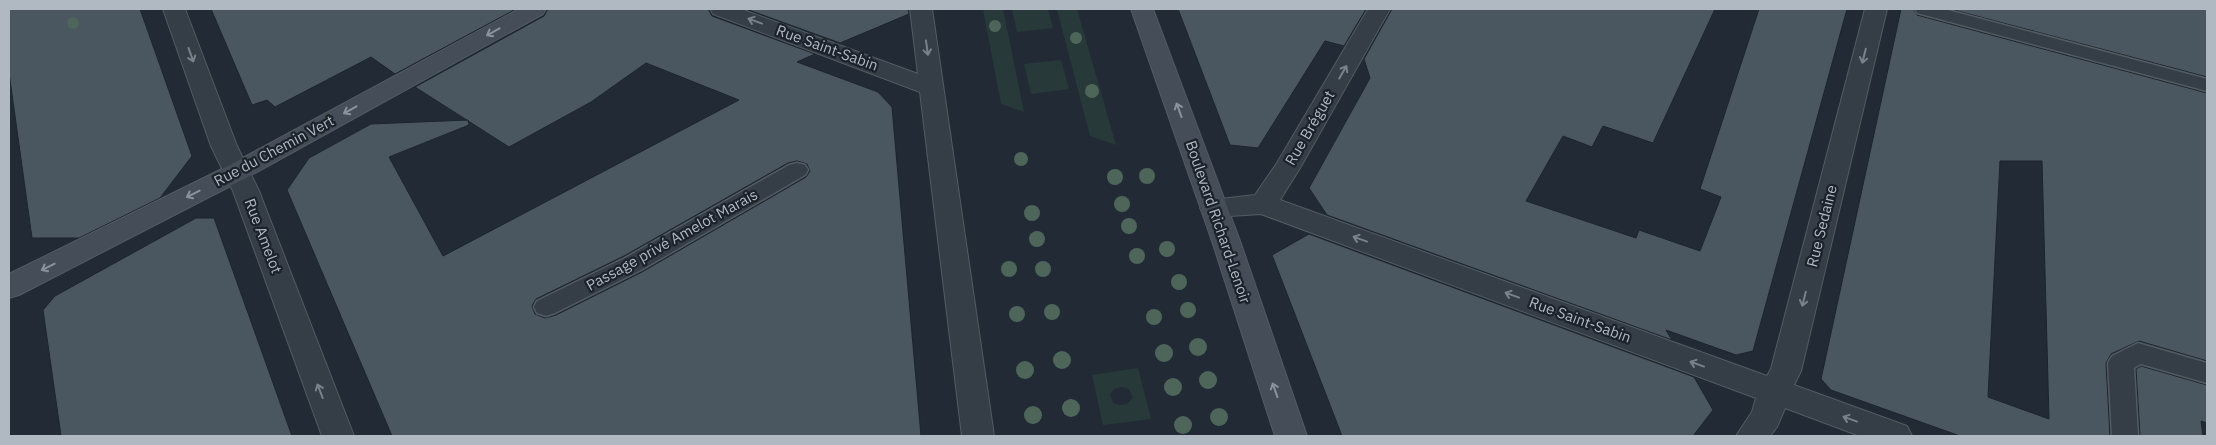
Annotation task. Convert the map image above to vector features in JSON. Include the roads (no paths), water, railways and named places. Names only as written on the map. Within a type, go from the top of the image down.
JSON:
[{"type":"street","name":"Rue Amelot","points":[[174,9],[224,146],[237,172],[338,436]]},
{"type":"street","name":"Rue du Chemin Vert","points":[[9,287],[237,172],[536,9]]},
{"type":"street","name":"Rue Saint-Sabin","points":[[721,9],[932,88]]},
{"type":"street","points":[[921,9],[978,436]]},
{"type":"street","name":"Boulevard Richard-Lenoir","points":[[1142,9],[1214,208],[1291,436]]},
{"type":"street","name":"Rue Bréguet","points":[[1264,204],[1380,9]]},
{"type":"street","name":"Rue Sedaine","points":[[1752,436],[1766,418],[1774,391],[1786,371],[1876,9]]},
{"type":"street","name":"Rue Saint-Sabin","points":[[1264,204],[1896,436]]},
{"type":"street","points":[[1214,208],[1264,204]]},
{"type":"lane","points":[[1924,9],[2207,85]]},
{"type":"lane","name":"Passage privé Amelot Marais","points":[[546,307],[633,264],[797,170]]},
{"type":"lane","points":[[2125,436],[2120,363],[2138,353],[2207,373]]}]
